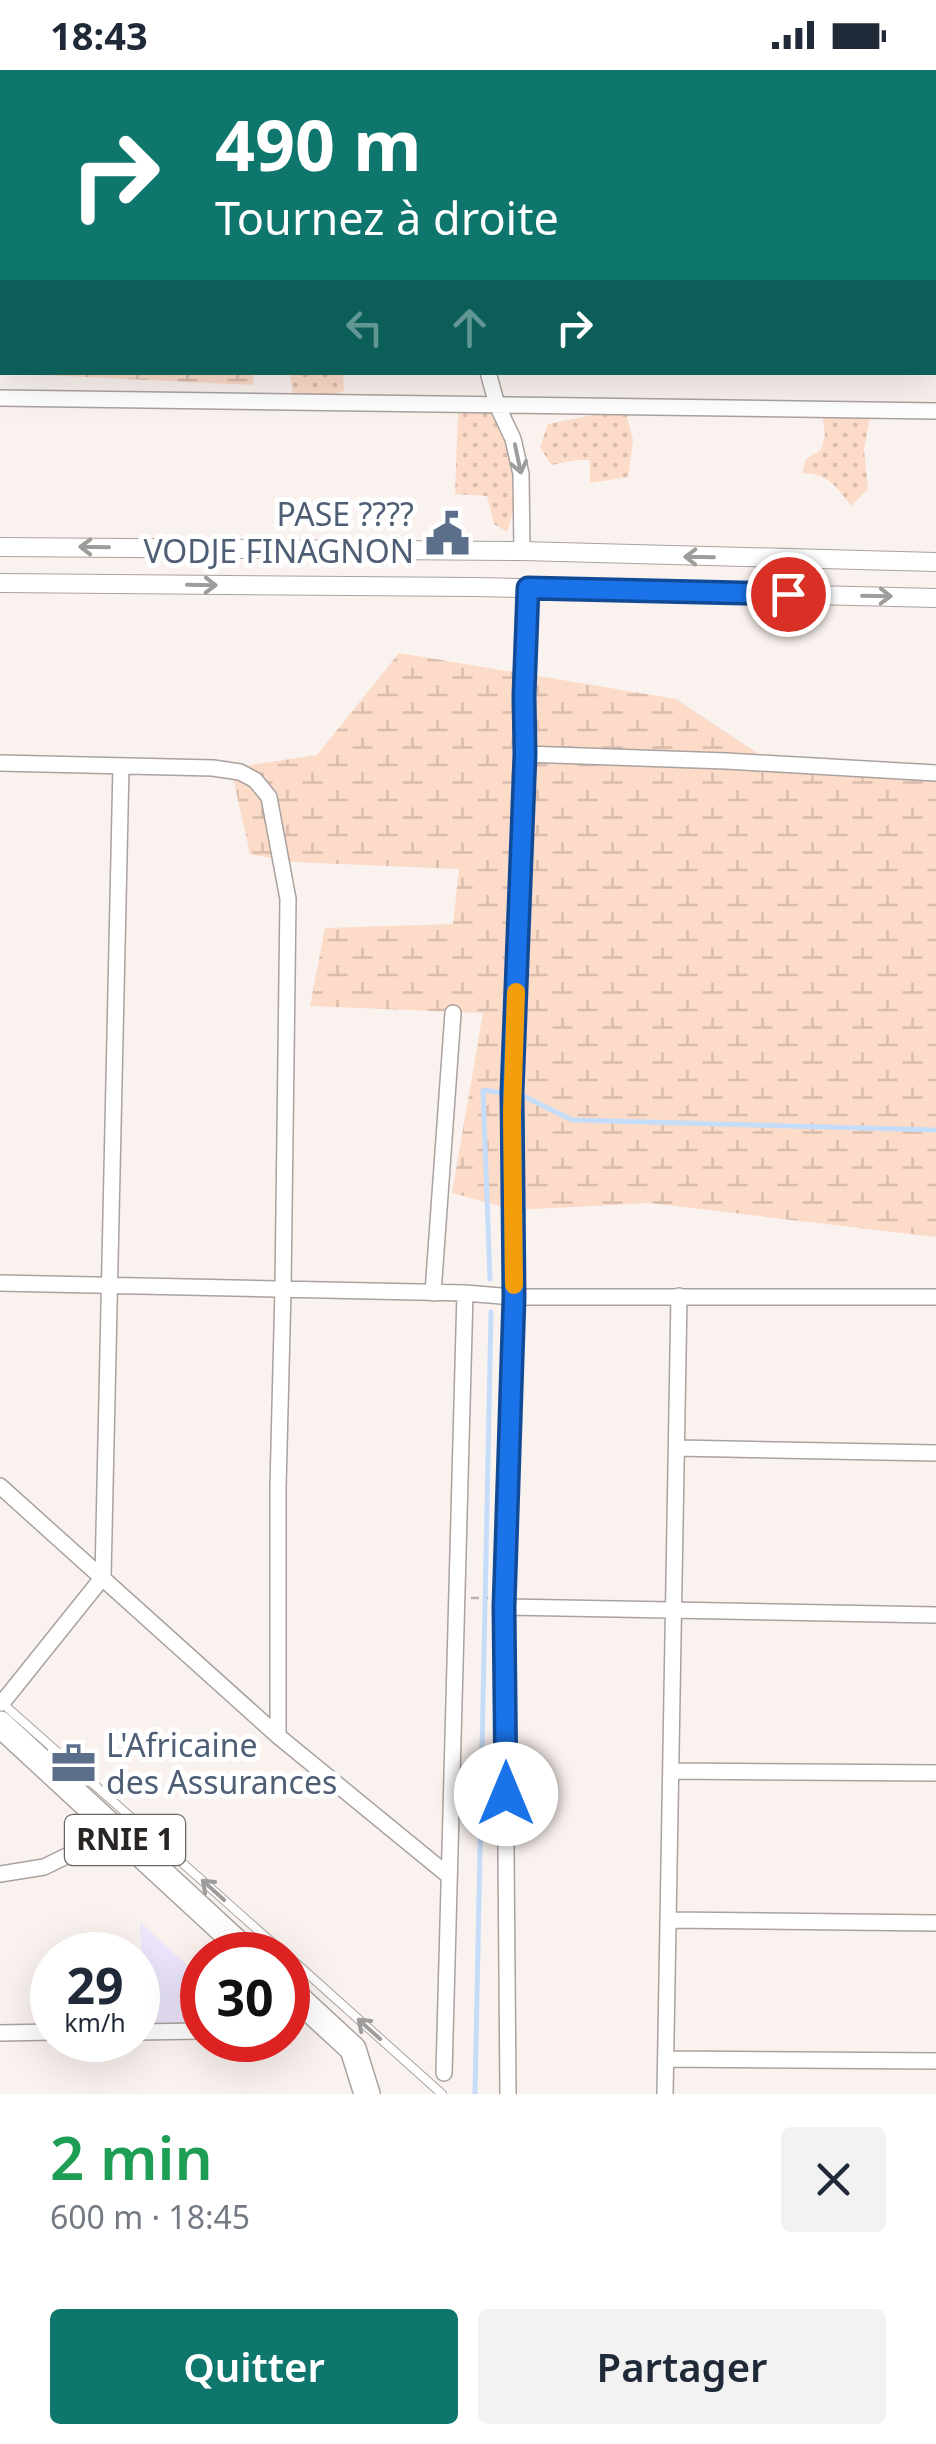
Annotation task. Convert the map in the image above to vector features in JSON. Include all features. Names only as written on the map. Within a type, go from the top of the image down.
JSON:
[{"type":"highway","name":"RNIE 1","points":[[1,1709],[227,1932]]},
{"type":"highway","points":[[310,2010],[352,2049],[367,2094]]},
{"type":"street","points":[[489,375],[513,439],[521,474],[522,552]]},
{"type":"street","points":[[0,398],[936,410]]},
{"type":"street","points":[[0,546],[936,562]]},
{"type":"street","points":[[0,583],[528,588],[936,598]]},
{"type":"street","points":[[508,2094],[498,1603],[514,1297],[512,1072],[528,588]]},
{"type":"street","points":[[525,754],[936,773]]},
{"type":"street","points":[[0,763],[213,768],[240,772],[255,780],[269,798],[288,899],[278,1736]]},
{"type":"street","points":[[1,1709],[102,1577],[122,766]]},
{"type":"street","points":[[433,1293],[453,1013]]},
{"type":"street","points":[[0,1283],[514,1297],[936,1296]]},
{"type":"street","points":[[444,2074],[465,1294]]},
{"type":"street","points":[[665,2094],[679,1296]]},
{"type":"street","points":[[677,1448],[936,1453]]},
{"type":"street","points":[[0,1486],[278,1736],[449,1876]]},
{"type":"street","points":[[498,1603],[936,1615]]},
{"type":"street","points":[[671,1771],[936,1773]]},
{"type":"street","points":[[0,1874],[44,1867],[82,1848]]},
{"type":"street","points":[[668,1920],[936,1923]]},
{"type":"street","points":[[0,2033],[30,2032]]},
{"type":"street","points":[[666,2059],[936,2061]]},
{"type":"lane","points":[[1,1709],[259,1932]]},
{"type":"lane","points":[[310,1976],[442,2094]]},
{"type":"path","points":[[473,1598],[498,1603]]},
{"type":"shaded area","points":[[160,1940],[180,1959],[180,2023],[160,2024]]},
{"type":"green space","points":[[42,375],[254,375],[253,385]]},
{"type":"green space","points":[[290,375],[343,375],[344,391],[305,404],[293,396]]},
{"type":"green space","points":[[477,402],[499,412],[511,433],[516,502],[507,532],[494,524],[487,496],[455,494],[458,414]]},
{"type":"green space","points":[[625,409],[633,440],[628,477],[590,483],[590,460],[551,465],[540,447],[548,424]]},
{"type":"green space","points":[[822,411],[870,416],[864,449],[868,489],[851,506],[825,478],[802,473],[806,459],[821,450],[825,436]]},
{"type":"green space","points":[[399,653],[676,699],[786,772],[936,776],[936,1237],[649,1203],[514,1210],[452,1193],[483,1013],[310,1006],[325,928],[453,924],[459,869],[292,862],[250,854],[231,768],[317,755]]},
{"type":"waterway","points":[[490,1279],[483,1090],[523,1096],[572,1120],[936,1130]]},
{"type":"waterway","points":[[475,2094],[491,1312]]},
{"type":"slow traffic","points":[[514,1285],[512,1113],[516,992]]},
{"type":"place","name":"PASE ???? VODJE FINAGNON","points":[[447,533]]},
{"type":"place","name":"L'Africaine des Assurances","points":[[73,1764]]},
{"type":"route","points":[[506,1794],[504,1607],[514,1297],[512,1092],[528,588],[788,594]]}]
